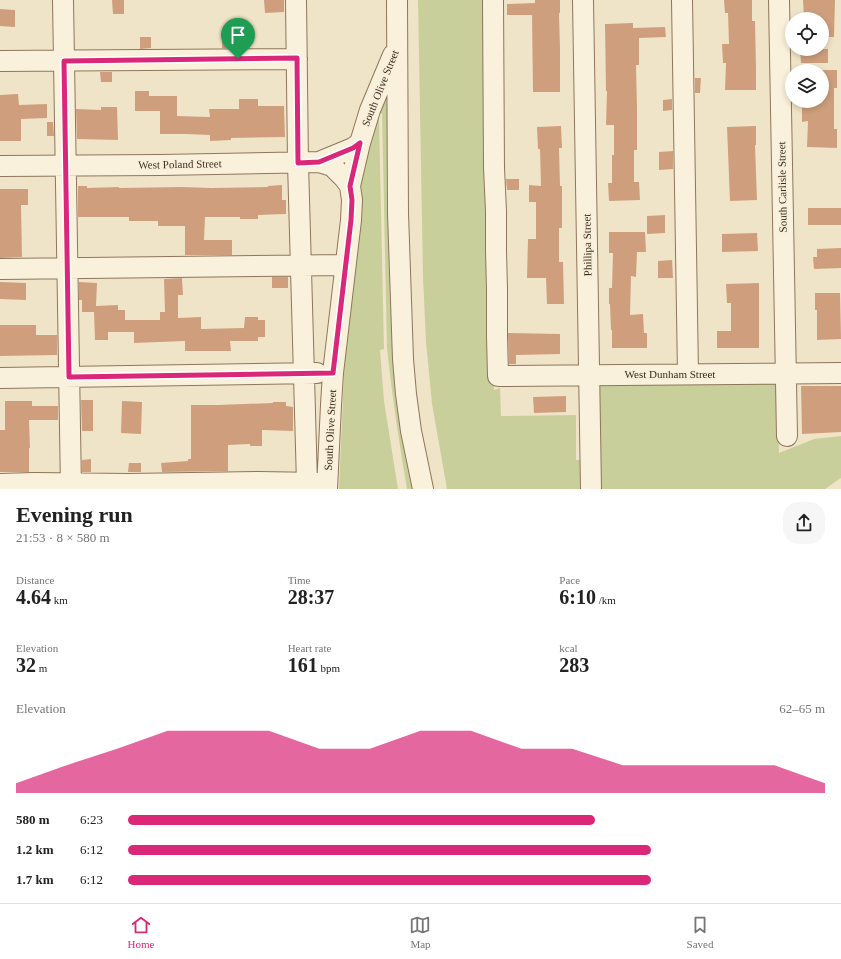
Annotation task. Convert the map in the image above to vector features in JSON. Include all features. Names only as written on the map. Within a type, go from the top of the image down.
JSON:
[{"type":"street","points":[[63,0],[71,486]]},
{"type":"street","points":[[296,0],[298,163],[307,483]]},
{"type":"street","name":"South Olive Street","points":[[397,0],[398,213],[403,360],[411,431],[423,489]]},
{"type":"street","name":"West Dunham Street","points":[[493,0],[494,168],[498,376],[841,373]]},
{"type":"street","name":"Phillipa Street","points":[[583,0],[590,489]]},
{"type":"street","points":[[682,0],[688,374]]},
{"type":"street","name":"South Carlisle Street","points":[[779,0],[787,436]]},
{"type":"street","name":"South Olive Street","points":[[327,486],[333,373],[351,220],[352,200],[350,186],[360,143],[370,110],[397,44]]},
{"type":"street","points":[[0,62],[297,58]]},
{"type":"street","points":[[319,162],[353,148],[360,143]]},
{"type":"street","name":"West Poland Street","points":[[0,166],[319,162],[332,166],[350,186]]},
{"type":"street","points":[[0,269],[345,265]]},
{"type":"street","points":[[0,378],[333,373]]},
{"type":"street","points":[[0,484],[71,486],[259,482],[307,483],[327,486]]},
{"type":"green space","points":[[418,0],[488,0],[494,390],[500,388],[501,416],[576,415],[576,460],[583,460],[584,489],[447,489],[432,404],[426,342],[423,277]]},
{"type":"green space","points":[[388,85],[413,489],[407,489],[387,348],[382,114],[377,111]]},
{"type":"green space","points":[[376,114],[379,116],[384,349],[380,350],[384,401],[398,489],[339,489],[345,350],[361,203],[361,194],[358,182]]},
{"type":"green space","points":[[774,381],[777,385],[779,453],[814,439],[841,436],[841,478],[825,489],[600,489],[598,386],[602,383]]},
{"type":"building","points":[[112,0],[124,0],[124,14],[113,14]]},
{"type":"building","points":[[264,0],[284,0],[284,12],[265,13]]},
{"type":"building","points":[[535,0],[560,0],[560,92],[533,92],[532,15],[507,15],[507,4],[535,3]]},
{"type":"building","points":[[724,0],[752,0],[752,21],[755,21],[756,90],[725,90],[726,63],[723,63],[722,44],[729,44],[728,13],[725,13]]},
{"type":"building","points":[[803,0],[835,0],[834,37],[829,37],[829,12],[804,12]]},
{"type":"building","points":[[0,9],[15,10],[15,27],[0,26]]},
{"type":"building","points":[[633,23],[633,28],[665,27],[666,37],[639,38],[639,65],[636,65],[637,150],[634,150],[634,182],[639,182],[640,200],[609,201],[608,183],[612,183],[614,125],[606,125],[607,91],[605,24]]},
{"type":"building","points":[[222,36],[235,36],[235,48],[222,48]]},
{"type":"building","points":[[140,37],[151,37],[151,48],[140,49]]},
{"type":"building","points":[[800,56],[828,56],[828,63],[801,63]]},
{"type":"building","points":[[829,70],[837,70],[837,88],[834,88],[834,129],[837,129],[837,148],[807,147],[808,121],[802,122],[802,108],[829,108]]},
{"type":"building","points":[[100,72],[112,72],[112,82],[101,82]]},
{"type":"building","points":[[695,78],[701,78],[700,93],[695,93]]},
{"type":"building","points":[[135,91],[149,91],[149,96],[177,96],[177,116],[210,117],[209,109],[239,109],[239,99],[258,99],[258,106],[284,106],[285,137],[231,138],[231,140],[210,141],[210,135],[160,134],[160,111],[135,111]]},
{"type":"building","points":[[18,94],[19,105],[47,104],[47,118],[21,119],[21,141],[0,141],[0,95]]},
{"type":"building","points":[[672,99],[672,110],[663,111],[663,100]]},
{"type":"building","points":[[101,107],[117,107],[118,140],[77,139],[76,109],[101,110]]},
{"type":"building","points":[[47,122],[53,122],[54,136],[47,136]]},
{"type":"building","points":[[561,126],[562,148],[559,148],[560,186],[562,186],[562,228],[559,228],[559,262],[563,262],[564,304],[547,304],[546,278],[527,278],[528,239],[536,239],[536,202],[529,202],[529,185],[541,186],[540,149],[538,149],[537,127]]},
{"type":"building","points":[[756,126],[755,145],[757,200],[730,201],[727,127]]},
{"type":"building","points":[[673,151],[673,169],[659,170],[659,152]]},
{"type":"building","points":[[506,179],[519,179],[519,190],[507,190]]},
{"type":"building","points":[[282,185],[282,200],[286,200],[286,214],[258,215],[258,219],[240,219],[240,217],[205,217],[204,240],[232,240],[232,255],[185,255],[185,226],[158,226],[158,221],[129,221],[129,217],[78,217],[78,186],[87,186],[87,188],[212,188],[268,187]]},
{"type":"building","points":[[0,189],[28,189],[28,205],[21,205],[22,257],[0,258]]},
{"type":"building","points":[[808,208],[841,208],[841,225],[808,225]]},
{"type":"building","points":[[665,215],[665,233],[647,234],[647,216]]},
{"type":"building","points":[[609,232],[645,232],[646,252],[637,252],[636,277],[631,276],[630,315],[643,314],[644,333],[647,333],[647,348],[612,348],[609,288],[612,288],[613,253],[609,253]]},
{"type":"building","points":[[757,233],[758,251],[722,252],[722,234]]},
{"type":"building","points":[[841,248],[841,268],[814,269],[813,257],[817,257],[817,249]]},
{"type":"building","points":[[672,260],[673,278],[658,278],[658,261]]},
{"type":"building","points":[[272,277],[288,277],[288,288],[272,288]]},
{"type":"building","points":[[182,278],[183,295],[178,295],[178,318],[201,317],[201,329],[244,328],[245,317],[258,317],[258,320],[265,320],[265,337],[258,337],[258,341],[230,341],[231,351],[185,351],[185,341],[134,343],[134,332],[108,332],[108,340],[95,340],[94,312],[82,312],[82,300],[79,300],[79,282],[97,283],[96,306],[118,305],[118,310],[125,310],[125,320],[160,320],[160,312],[165,312],[164,279]]},
{"type":"building","points":[[0,282],[26,283],[26,300],[0,299]]},
{"type":"building","points":[[759,283],[759,348],[717,348],[717,331],[731,331],[731,303],[727,303],[726,284]]},
{"type":"building","points":[[815,293],[840,293],[841,339],[817,340],[817,310],[815,310]]},
{"type":"building","points":[[0,325],[36,325],[36,335],[57,335],[57,355],[0,356]]},
{"type":"building","points":[[508,333],[560,334],[560,354],[516,355],[516,364],[509,364]]},
{"type":"building","points":[[801,386],[841,386],[841,432],[802,434]]},
{"type":"building","points":[[566,396],[566,412],[534,413],[533,397]]},
{"type":"building","points":[[81,400],[93,400],[93,431],[82,431]]},
{"type":"building","points":[[5,401],[32,401],[32,406],[58,406],[58,420],[29,420],[29,472],[0,472],[0,430],[5,430]]},
{"type":"building","points":[[122,401],[142,402],[141,434],[121,433]]},
{"type":"building","points":[[286,402],[286,406],[293,407],[293,431],[262,430],[262,446],[250,446],[250,444],[228,445],[228,471],[162,472],[161,463],[188,461],[188,459],[191,459],[191,405]]},
{"type":"building","points":[[91,459],[91,472],[82,472],[82,460]]},
{"type":"building","points":[[129,463],[141,463],[141,472],[128,472]]},
{"type":"route","points":[[297,58],[298,163],[319,162],[353,148],[360,143],[350,186],[352,200],[351,220],[333,373],[69,377],[64,61],[238,59],[297,58]]}]
